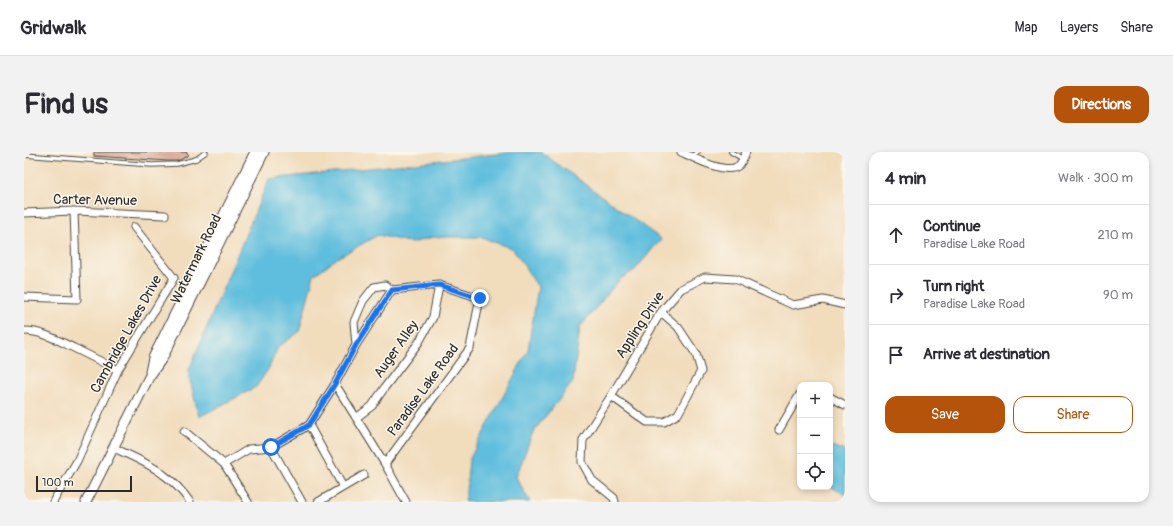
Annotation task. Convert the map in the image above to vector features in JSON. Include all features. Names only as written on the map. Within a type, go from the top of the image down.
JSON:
[{"type":"street","name":"Watermark Road","points":[[149,377],[153,358],[255,152]]},
{"type":"street","name":"Watermark Road","points":[[86,502],[149,377],[163,357],[264,152]]},
{"type":"street","points":[[681,152],[720,168],[730,169],[738,165],[744,155]]},
{"type":"street","points":[[24,297],[77,299],[74,211]]},
{"type":"street","name":"Carter Avenue","points":[[24,213],[74,211],[165,215]]},
{"type":"street","name":"Cambridge Lakes Drive","points":[[53,502],[78,461],[118,370],[174,278],[134,226]]},
{"type":"street","name":"Appling Drive","points":[[615,502],[614,498],[592,480],[582,462],[583,440],[661,312],[680,288],[705,278],[734,279],[793,304],[823,300],[845,305]]},
{"type":"street","name":"Paradise Lake Road","points":[[356,345],[354,322],[363,301],[374,287],[385,285],[392,290],[439,285],[480,298],[470,348],[385,464]]},
{"type":"street","name":"Auger Alley","points":[[356,418],[372,406],[419,342],[433,317],[439,285]]},
{"type":"street","points":[[224,464],[249,449],[271,447],[309,425],[335,384],[356,345],[392,290]]},
{"type":"street","points":[[610,396],[647,422],[664,422],[678,414],[701,371],[696,354],[678,327],[661,312]]},
{"type":"street","points":[[24,331],[32,331],[56,339],[118,370]]},
{"type":"street","points":[[335,384],[385,464],[406,502]]},
{"type":"street","points":[[779,430],[797,399]]},
{"type":"street","points":[[833,399],[845,405]]},
{"type":"street","points":[[309,425],[343,487]]},
{"type":"street","points":[[184,431],[224,464],[248,502]]},
{"type":"street","points":[[271,447],[302,502]]},
{"type":"street","points":[[114,448],[164,474],[183,492],[190,502]]},
{"type":"street","points":[[318,502],[364,475]]},
{"type":"lane","points":[[24,155],[152,165],[177,164],[196,159],[206,152]]},
{"type":"lane","points":[[692,156],[698,152]]},
{"type":"lane","points":[[731,152],[744,155]]},
{"type":"water","points":[[515,152],[541,152],[661,239],[635,270],[620,279],[580,327],[573,382],[533,432],[516,477],[530,502],[465,502],[469,460],[528,350],[538,287],[513,249],[481,237],[433,237],[412,243],[378,235],[337,258],[314,275],[299,332],[278,347],[269,368],[256,387],[199,417],[188,372],[269,179]]},
{"type":"water","points":[[833,447],[842,449],[845,452],[845,495],[833,488]]},
{"type":"building","points":[[94,152],[186,152],[189,155],[177,161],[168,161],[94,156]]},
{"type":"route","points":[[271,447],[309,425],[335,384],[356,345],[392,290],[439,285],[480,298]]}]
